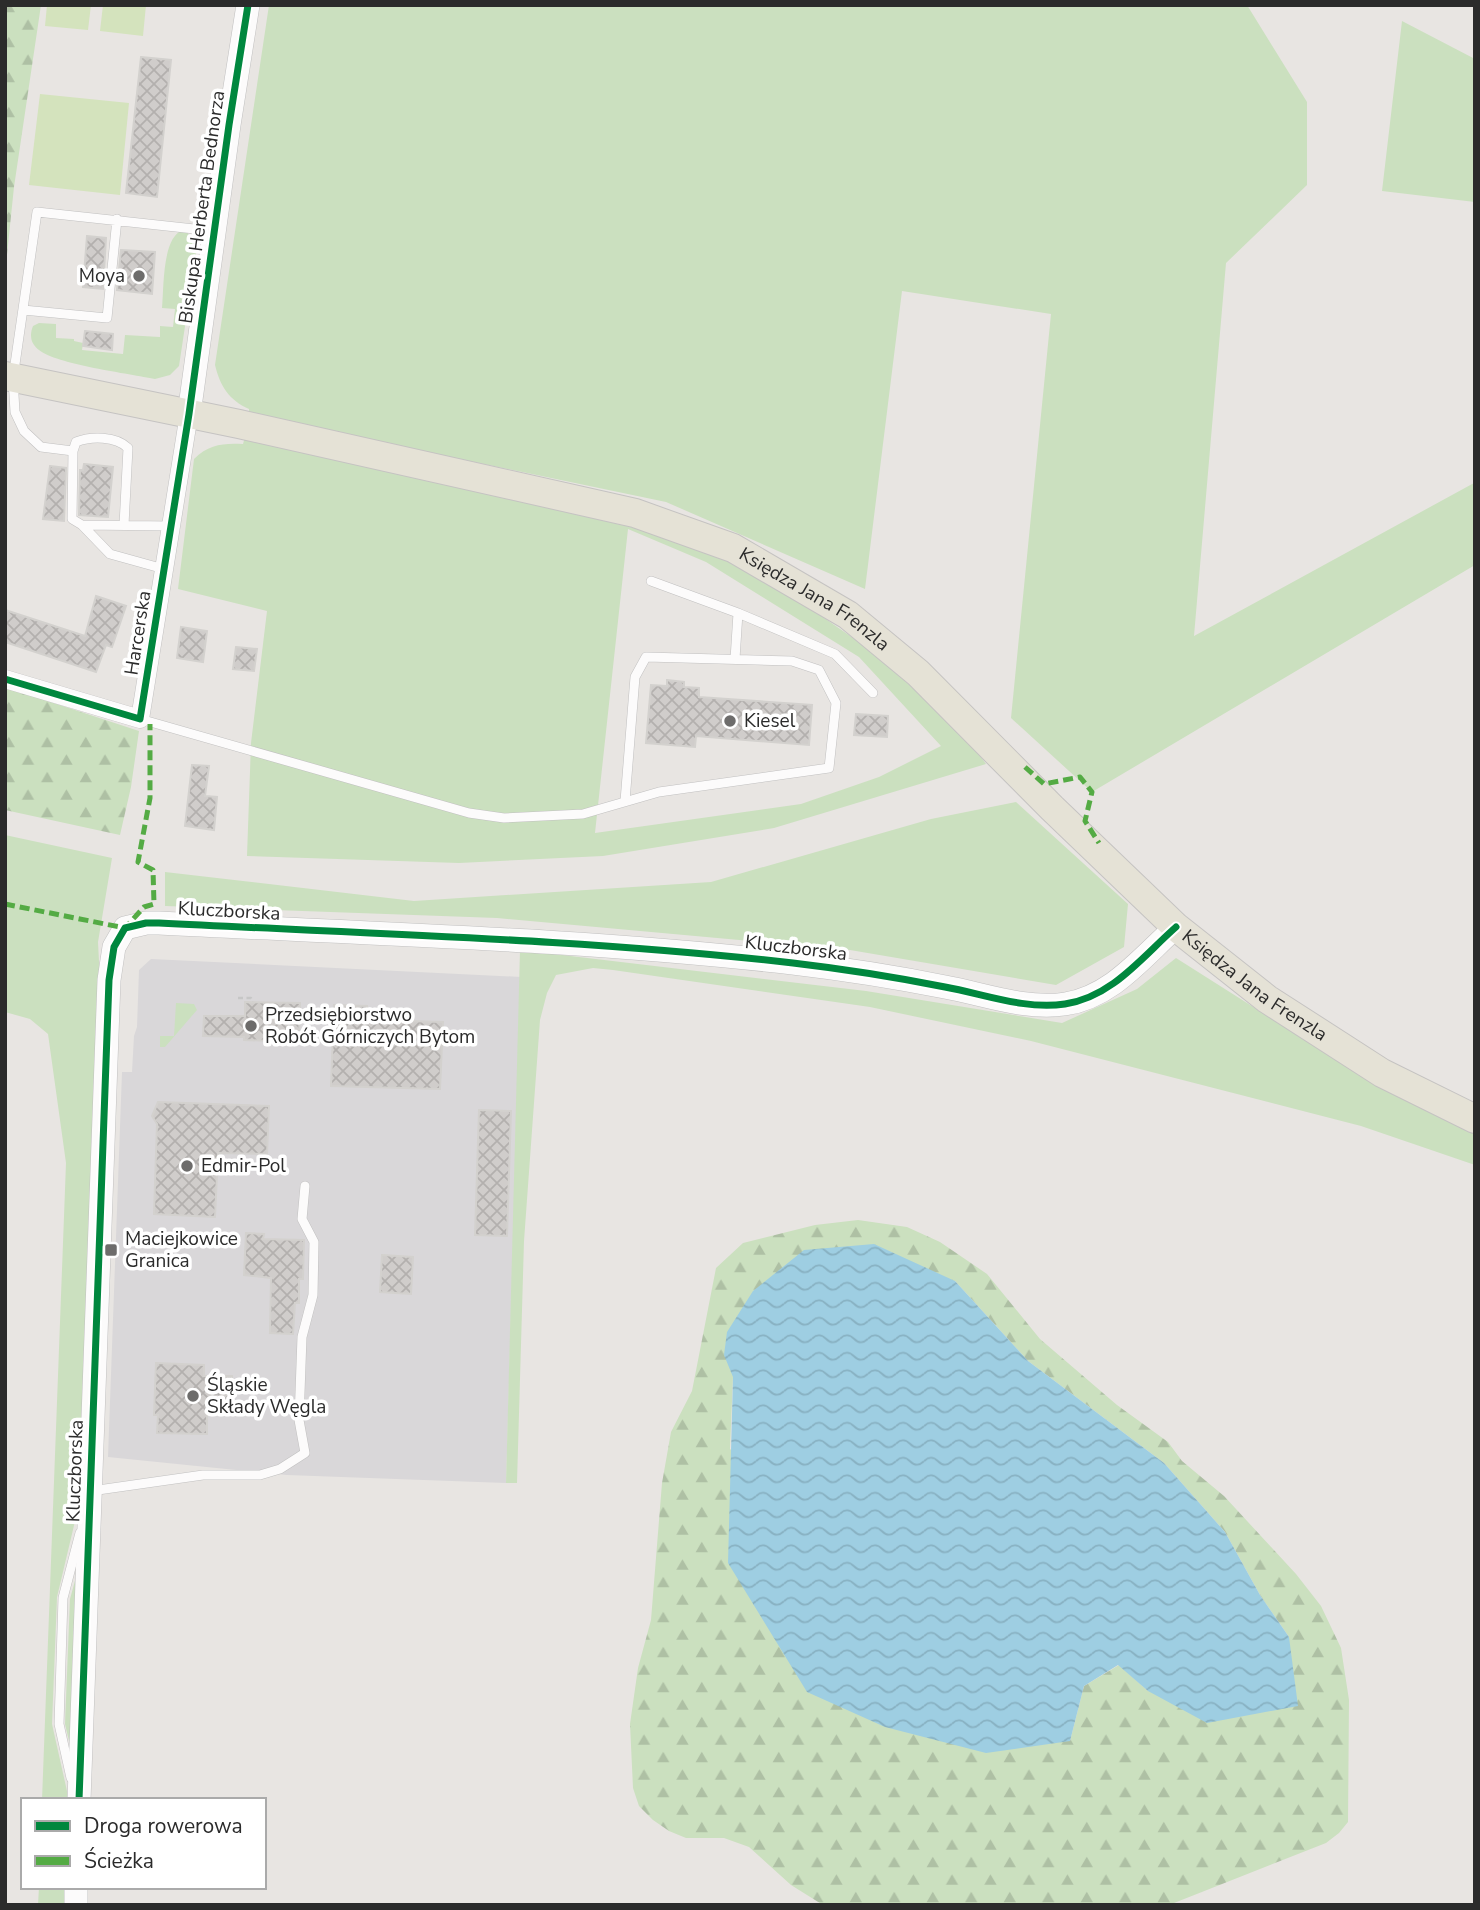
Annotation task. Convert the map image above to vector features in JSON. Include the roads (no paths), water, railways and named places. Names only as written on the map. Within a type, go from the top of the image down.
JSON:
[{"type":"main road","name":"Księdza Jana Frenzla","points":[[9,377],[635,513],[733,548],[848,615],[918,673],[1052,808],[1176,927],[1267,999],[1382,1073],[1475,1119]]},
{"type":"street","name":"Biskupa Herberta Bednorza","points":[[189,414],[248,5]]},
{"type":"street","name":"Harcerska","points":[[140,719],[189,414]]},
{"type":"street","points":[[5,679],[140,719]]},
{"type":"street","name":"Kluczborska","points":[[78,1798],[109,980],[114,947],[125,928],[146,922],[637,947],[834,968],[1010,1001],[1051,1005],[1077,1002],[1099,994],[1176,927]]},
{"type":"lane","points":[[73,451],[41,447],[24,431],[15,412],[9,377],[23,310],[37,212],[214,231]]},
{"type":"lane","points":[[23,310],[107,318],[117,219]]},
{"type":"lane","points":[[124,525],[128,449],[122,443],[89,437],[76,442],[73,451],[72,519],[82,525],[110,554],[164,569]]},
{"type":"lane","points":[[82,525],[171,526]]},
{"type":"lane","points":[[651,581],[738,613],[835,654],[873,693]]},
{"type":"lane","points":[[735,659],[738,613]]},
{"type":"lane","points":[[140,719],[469,813],[504,818],[583,814],[625,802],[659,792],[830,768],[836,703],[819,670],[792,661],[646,657],[635,677],[625,802]]},
{"type":"lane","points":[[89,1496],[203,1475],[260,1475],[280,1469],[305,1452],[299,1420],[303,1337],[313,1295],[314,1255],[314,1242],[302,1219],[305,1186]]},
{"type":"water","points":[[874,1244],[955,1281],[1028,1361],[1164,1463],[1225,1532],[1260,1595],[1289,1637],[1298,1706],[1207,1723],[1148,1691],[1118,1665],[1084,1686],[1070,1741],[986,1753],[885,1727],[807,1692],[728,1563],[733,1377],[724,1355],[727,1332],[753,1291],[804,1250]]},
{"type":"place","name":"Moya","points":[[139,276]]},
{"type":"place","name":"Kiesel","points":[[730,721]]},
{"type":"place","name":"Przedsiębiorstwo Robót Górniczych Bytom","points":[[251,1026]]},
{"type":"place","name":"Edmir-Pol","points":[[187,1166]]},
{"type":"place","name":"Maciejkowice Granica","points":[[111,1250]]},
{"type":"place","name":"Śląskie Składy Węgla","points":[[193,1396]]}]
